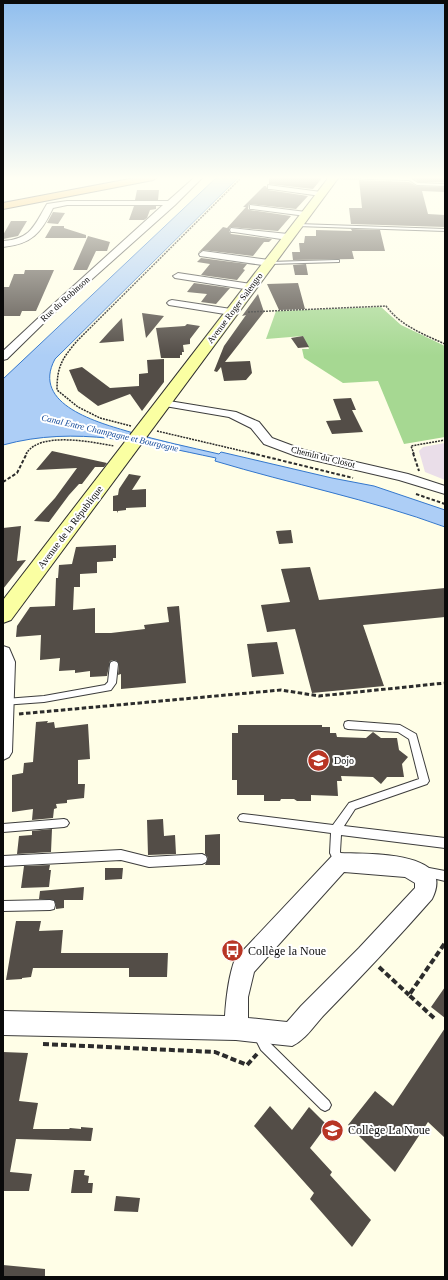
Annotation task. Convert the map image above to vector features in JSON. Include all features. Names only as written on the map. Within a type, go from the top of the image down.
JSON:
[{"type":"main road","name":"Avenue Roger Salengro","points":[[136,439],[288,237]]},
{"type":"main road","name":"Avenue de la République","points":[[3,615],[136,439]]},
{"type":"street","points":[[3,244],[19,242],[30,237]]},
{"type":"street","name":"Rue du Robinson","points":[[3,357],[51,311],[134,237]]},
{"type":"street","points":[[203,254],[269,263]]},
{"type":"street","points":[[178,276],[251,287]]},
{"type":"street","points":[[172,303],[231,312]]},
{"type":"street","name":"Chemin du Closot","points":[[163,403],[232,414],[255,425],[268,441],[300,453],[339,461],[416,487],[445,490]]},
{"type":"street","points":[[3,652],[7,662],[3,752]]},
{"type":"street","points":[[3,1023],[253,1035],[292,1034],[309,1014],[367,956],[425,892],[426,880],[416,871],[406,867],[340,862],[243,967],[237,997],[253,1035]]},
{"type":"lane","points":[[269,263],[337,261]]},
{"type":"lane","points":[[5,708],[108,688],[112,683],[114,664]]},
{"type":"lane","points":[[340,862],[335,853],[336,829],[352,806],[424,781],[413,737],[400,730],[348,725]]},
{"type":"lane","points":[[244,818],[445,843]]},
{"type":"lane","points":[[3,828],[64,823]]},
{"type":"lane","points":[[3,861],[121,855],[149,862],[202,859]]},
{"type":"lane","points":[[416,871],[445,876]]},
{"type":"lane","points":[[3,906],[50,905]]},
{"type":"lane","points":[[253,1035],[325,1105]]},
{"type":"path","points":[[136,439],[78,407],[57,390],[59,364],[77,341],[182,237]]},
{"type":"path","points":[[231,312],[386,306],[391,314],[445,344]]},
{"type":"path","points":[[3,482],[18,472],[29,450],[36,445],[60,440],[136,439],[356,478]]},
{"type":"path","points":[[445,440],[411,446],[420,472],[416,487],[445,504]]},
{"type":"path","points":[[5,708],[281,690],[319,696],[445,683]]},
{"type":"path","points":[[409,995],[445,943]]},
{"type":"path","points":[[367,956],[434,1018]]},
{"type":"path","points":[[38,1044],[215,1052],[247,1065],[253,1035]]},
{"type":"shaded area","points":[[445,443],[445,480],[425,472],[419,451],[423,447]]},
{"type":"green space","points":[[381,307],[401,325],[445,346],[445,437],[404,444],[378,381],[343,383],[304,358],[302,349],[309,349],[303,336],[266,339],[276,311]]},
{"type":"water","name":"Canal Entre Champagne et Bourgogne","points":[[154,237],[179,237],[55,359],[50,375],[52,389],[60,400],[86,417],[141,435],[219,454],[221,452],[332,478],[374,486],[445,510],[445,527],[388,508],[215,461],[216,458],[163,447],[110,438],[83,436],[57,436],[30,439],[3,445],[3,379]]},
{"type":"building","points":[[3,237],[14,237],[3,239]]},
{"type":"building","points":[[46,237],[86,237],[86,238],[45,238]]},
{"type":"building","points":[[88,237],[110,242],[107,251],[96,251],[87,270],[73,270]]},
{"type":"building","points":[[214,237],[253,237],[272,239],[269,242],[264,242],[253,256],[203,250],[198,253]]},
{"type":"building","points":[[305,237],[382,237],[385,251],[352,251],[354,259],[293,260],[292,252],[300,252],[299,243],[304,243]]},
{"type":"building","points":[[201,258],[247,264],[243,269],[245,270],[237,280],[201,275],[210,264],[197,262]]},
{"type":"building","points":[[306,264],[308,275],[295,275],[293,265]]},
{"type":"building","points":[[25,270],[54,270],[36,311],[22,311],[20,316],[3,316],[3,287],[9,287],[14,274],[24,274]]},
{"type":"building","points":[[194,283],[230,288],[216,304],[201,302],[207,294],[187,292]]},
{"type":"building","points":[[298,283],[305,309],[279,310],[267,284]]},
{"type":"building","points":[[258,294],[264,312],[225,362],[250,361],[252,373],[246,380],[224,381],[221,367],[217,372],[214,371],[224,346],[246,315],[242,316]]},
{"type":"building","points":[[142,313],[164,316],[146,338]]},
{"type":"building","points":[[122,318],[124,341],[99,343],[108,333]]},
{"type":"building","points":[[187,324],[200,326],[190,339],[190,344],[183,345],[184,352],[180,355],[180,358],[161,358],[156,328],[185,326]]},
{"type":"building","points":[[303,336],[309,347],[298,348],[291,338]]},
{"type":"building","points":[[164,359],[164,382],[142,411],[130,394],[98,406],[78,391],[69,370],[82,367],[110,388],[139,386],[139,374],[148,373],[147,360]]},
{"type":"building","points":[[351,398],[356,410],[352,410],[363,432],[332,434],[326,421],[341,420],[333,399]]},
{"type":"building","points":[[52,451],[107,463],[104,467],[95,467],[82,484],[79,484],[69,495],[49,522],[34,521],[55,498],[77,468],[36,470]]},
{"type":"building","points":[[129,474],[141,476],[132,490],[146,489],[146,507],[126,508],[126,510],[118,511],[117,513],[117,511],[113,511],[113,496],[118,495],[119,489]]},
{"type":"building","points":[[21,526],[17,561],[26,560],[3,589],[3,528]]},
{"type":"building","points":[[291,530],[293,543],[279,544],[276,531]]},
{"type":"building","points":[[116,545],[116,558],[113,558],[113,561],[97,562],[97,573],[80,574],[80,587],[74,587],[73,610],[95,608],[95,633],[111,633],[145,629],[144,625],[169,622],[167,607],[179,606],[186,683],[121,689],[121,674],[118,675],[119,664],[117,661],[110,661],[107,676],[90,677],[90,671],[75,673],[75,670],[59,671],[60,658],[40,660],[41,635],[16,637],[17,626],[30,607],[55,606],[56,578],[58,578],[59,565],[72,564],[76,547]]},
{"type":"building","points":[[310,567],[319,600],[445,588],[445,617],[363,625],[384,686],[312,693],[295,629],[267,632],[261,605],[290,602],[281,569]]},
{"type":"building","points":[[277,642],[284,674],[252,677],[247,644]]},
{"type":"building","points":[[48,721],[47,723],[54,722],[55,728],[88,724],[90,759],[78,760],[78,784],[85,784],[84,798],[67,800],[67,803],[56,804],[57,808],[54,809],[53,818],[32,820],[33,809],[12,812],[12,775],[23,773],[24,763],[33,762],[36,722]]},
{"type":"building","name":"Dojo","points":[[238,725],[322,725],[322,727],[330,727],[330,733],[336,733],[337,737],[366,738],[373,732],[381,738],[397,738],[399,750],[408,757],[402,764],[404,777],[387,777],[381,784],[373,777],[341,776],[342,781],[337,781],[338,796],[311,795],[311,801],[281,799],[280,801],[264,801],[264,795],[237,795],[237,780],[232,780],[232,733],[238,733]]},
{"type":"building","points":[[163,819],[164,836],[175,835],[176,854],[148,855],[147,820]]},
{"type":"building","points":[[52,829],[51,852],[17,854],[19,836],[32,835],[32,831]]},
{"type":"building","points":[[220,834],[220,865],[205,865],[208,859],[205,854],[205,835]]},
{"type":"building","points":[[50,865],[49,870],[51,870],[49,887],[21,888],[24,866]]},
{"type":"building","points":[[105,868],[123,868],[122,879],[105,880]]},
{"type":"building","points":[[84,887],[83,900],[64,900],[64,908],[56,909],[54,900],[39,899],[40,891]]},
{"type":"building","points":[[16,921],[41,921],[39,931],[63,930],[61,953],[168,953],[167,977],[129,977],[129,968],[33,968],[31,977],[6,980]]},
{"type":"building","points":[[445,987],[445,1018],[431,1007]]},
{"type":"building","points":[[445,1028],[445,1138],[428,1122],[395,1172],[348,1125],[375,1091],[393,1106]]},
{"type":"building","points":[[3,1052],[28,1053],[19,1101],[38,1103],[33,1129],[93,1128],[91,1141],[16,1139],[10,1172],[32,1174],[29,1191],[3,1191]]},
{"type":"building","points":[[270,1106],[292,1130],[309,1107],[327,1125],[310,1148],[332,1172],[330,1175],[371,1220],[352,1247],[310,1199],[314,1193],[254,1126]]},
{"type":"building","points":[[74,1170],[85,1170],[84,1175],[89,1176],[88,1183],[93,1183],[92,1193],[71,1193]]},
{"type":"building","points":[[116,1196],[140,1198],[138,1212],[114,1211]]},
{"type":"building","points":[[3,1265],[45,1269],[45,1277],[3,1277]]},
{"type":"place","name":"Dojo","points":[[319,760]]},
{"type":"place","name":"Collège la Noue","points":[[233,951]]},
{"type":"place","name":"Collège La Noue","points":[[332,1130]]}]
